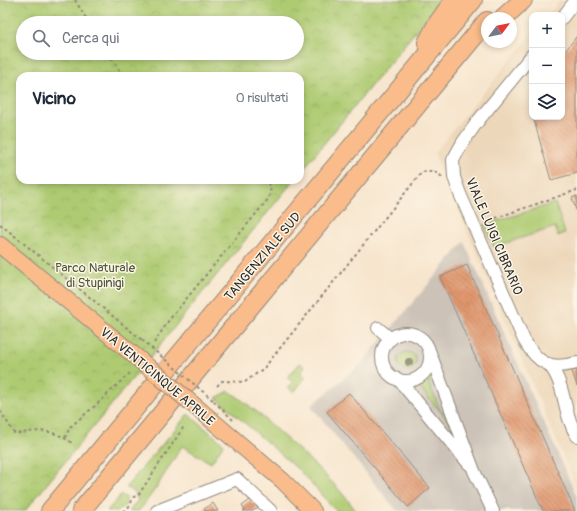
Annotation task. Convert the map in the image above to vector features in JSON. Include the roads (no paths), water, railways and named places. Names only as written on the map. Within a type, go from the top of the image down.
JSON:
[{"type":"highway","points":[[402,87],[437,24],[454,0]]},
{"type":"highway","name":"TANGENZIALE SUD","points":[[50,511],[473,0]]},
{"type":"highway","points":[[494,12],[504,0]]},
{"type":"highway","points":[[510,12],[523,0]]},
{"type":"highway","name":"TANGENZIALE SUD","points":[[81,511],[481,28]]},
{"type":"highway","points":[[449,66],[481,37]]},
{"type":"main road","name":"VIA VENTICINQUE APRILE","points":[[0,245],[129,352],[208,407],[313,511]]},
{"type":"street","points":[[565,14],[576,0]]},
{"type":"street","name":"VIALE LUIGI CIBRARIO","points":[[529,58],[463,142],[453,160],[454,177],[524,340],[532,354],[550,366]]},
{"type":"street","points":[[378,328],[390,339]]},
{"type":"street","points":[[430,353],[428,368],[423,375],[417,379],[408,381],[398,379],[390,375],[384,366],[382,358],[384,349],[390,339],[396,335],[410,333],[424,340],[430,353],[474,471],[493,511]]},
{"type":"street","points":[[550,366],[562,367],[577,363]]},
{"type":"street","points":[[550,366],[556,373],[572,427],[577,436]]},
{"type":"street","points":[[398,379],[474,471]]},
{"type":"street","points":[[157,511],[237,479],[271,511]]},
{"type":"park label","name":"Parco Naturale di Stupinigi","points":[[95,274]]}]
